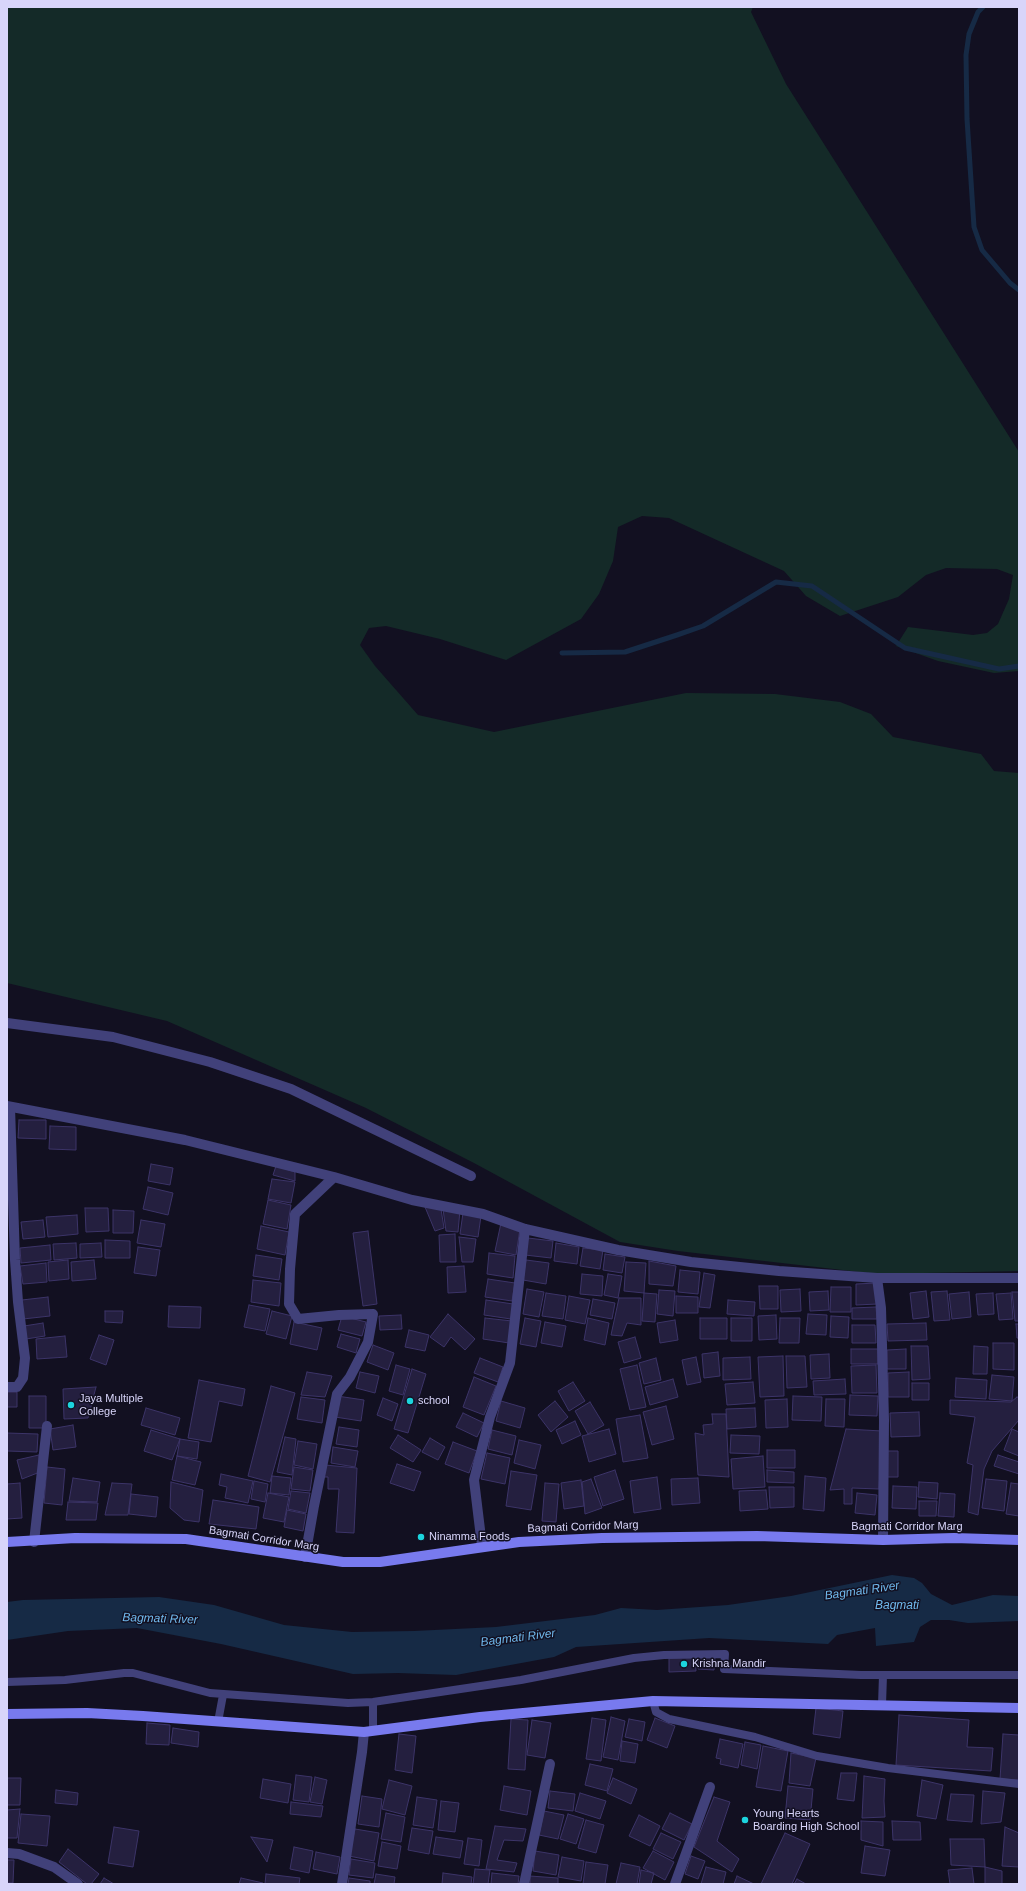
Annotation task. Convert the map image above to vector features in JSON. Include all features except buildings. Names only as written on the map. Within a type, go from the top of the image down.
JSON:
[{"type":"street","points":[[7,1023],[113,1037],[210,1062],[291,1090],[471,1176]]},
{"type":"street","points":[[7,1387],[17,1387],[23,1378],[25,1358],[18,1302],[15,1260],[8,1106],[185,1140],[334,1177],[412,1200],[482,1214],[525,1229],[618,1250],[691,1262],[779,1271],[877,1278],[1019,1278]]},
{"type":"street","points":[[305,1557],[337,1394],[350,1377],[368,1342],[373,1314],[338,1315],[298,1319],[289,1304],[290,1269],[295,1214],[334,1177]]},
{"type":"street","points":[[482,1546],[474,1480],[490,1418],[510,1363],[525,1229]]},
{"type":"street","points":[[877,1278],[881,1308],[884,1420],[882,1540]]},
{"type":"street","points":[[34,1542],[48,1426]]},
{"type":"street","name":"Bagmati Corridor Marg","points":[[7,1542],[34,1542],[75,1538],[186,1539],[343,1562],[380,1562],[482,1546],[520,1542],[648,1537],[757,1536],[882,1540],[954,1538],[1019,1540]]},
{"type":"street","points":[[7,1714],[87,1713],[369,1732],[480,1717],[653,1701],[1019,1708]]},
{"type":"street","points":[[342,1884],[362,1752],[369,1732]]},
{"type":"street","points":[[524,1884],[550,1764]]},
{"type":"street","points":[[675,1884],[710,1787]]},
{"type":"street","points":[[7,1853],[19,1854],[54,1867],[78,1884]]},
{"type":"lane","points":[[7,1682],[65,1680],[124,1673],[223,1695],[348,1703],[373,1702],[521,1680],[634,1658],[664,1655],[725,1654],[724,1670],[883,1675],[1019,1675]]},
{"type":"lane","points":[[882,1705],[883,1675]]},
{"type":"lane","points":[[218,1722],[223,1695]]},
{"type":"lane","points":[[653,1701],[656,1712],[669,1719],[755,1737],[816,1756],[888,1768],[1019,1784]]},
{"type":"lane","points":[[369,1732],[373,1702]]},
{"type":"green space","points":[[7,7],[753,7],[751,12],[786,84],[1019,452],[1019,671],[994,673],[938,661],[896,646],[908,627],[973,635],[987,633],[998,624],[1009,599],[1013,575],[997,569],[946,568],[926,575],[898,597],[840,616],[806,596],[784,571],[669,518],[642,516],[618,527],[613,561],[599,594],[581,619],[506,660],[440,639],[386,626],[369,628],[360,645],[375,666],[418,715],[494,732],[686,693],[775,694],[840,702],[871,714],[893,737],[981,754],[994,771],[1019,773],[1019,1271],[877,1274],[678,1251],[620,1242],[474,1163],[366,1108],[167,1021],[7,983]]},
{"type":"water","name":"Bagmati","points":[[892,1575],[914,1578],[922,1583],[931,1594],[952,1605],[993,1595],[1019,1596],[1019,1621],[968,1623],[949,1620],[931,1620],[920,1627],[914,1642],[876,1646],[875,1628],[837,1635],[828,1644],[709,1638],[576,1647],[554,1657],[456,1675],[398,1673],[353,1674],[221,1644],[137,1628],[68,1631],[7,1640],[7,1602],[23,1600],[159,1597],[214,1605],[284,1625],[352,1632],[414,1631],[496,1627],[595,1615],[621,1608],[657,1610],[728,1605],[791,1596]]},
{"type":"waterway","points":[[983,7],[978,12],[969,34],[966,55],[967,119],[974,227],[982,250],[1010,283],[1019,290]]},
{"type":"waterway","points":[[562,653],[625,652],[677,635],[703,626],[776,582],[812,586],[905,648],[999,669],[1019,666]]},
{"type":"place","name":"school","points":[[410,1401]]},
{"type":"place","name":"Jaya Multiple College","points":[[71,1405]]},
{"type":"place","name":"Ninamma Foods","points":[[421,1537]]},
{"type":"place","name":"Krishna Mandir","points":[[684,1664]]},
{"type":"place","name":"Young Hearts Boarding High School","points":[[745,1820]]},
{"type":"water label","name":"Bagmati River","points":[[862,1591]]},
{"type":"water label","name":"Bagmati River","points":[[160,1619]]},
{"type":"water label","name":"Bagmati River","points":[[518,1638]]}]
